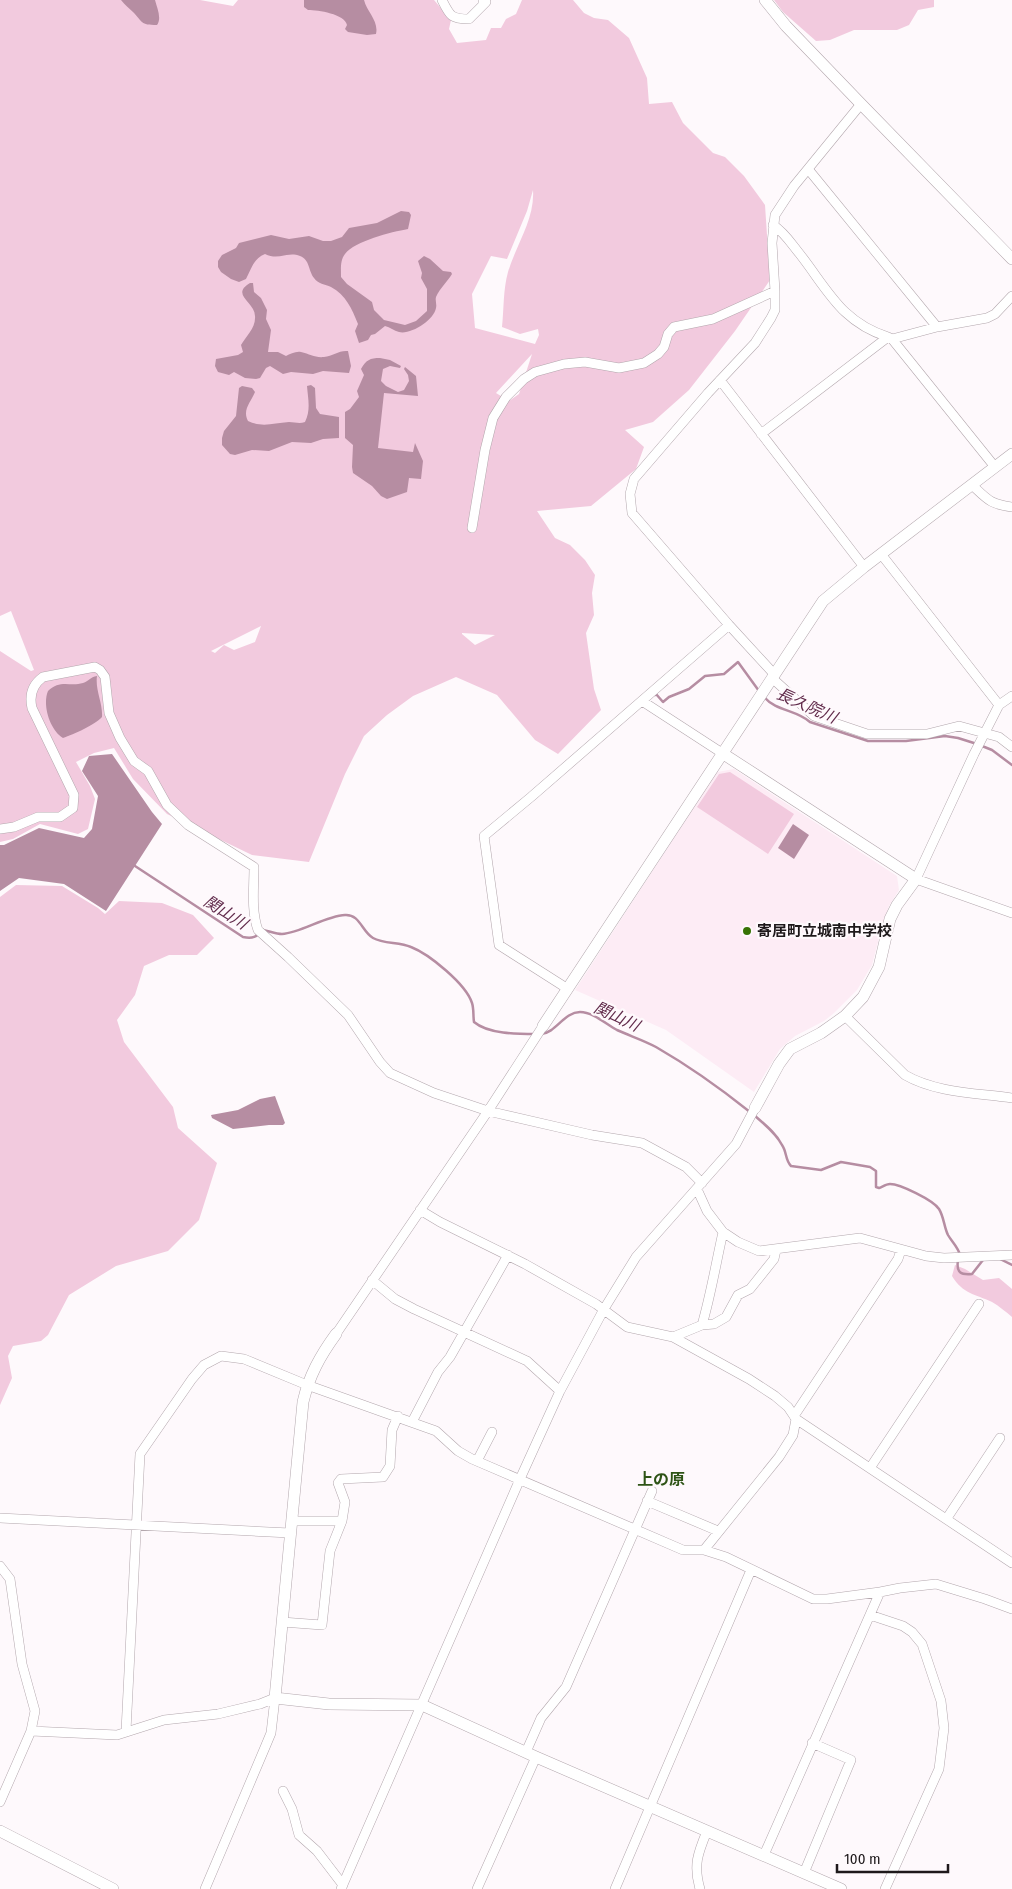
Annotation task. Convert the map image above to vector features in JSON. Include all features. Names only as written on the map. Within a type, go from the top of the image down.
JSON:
[{"type":"street","points":[[442,0],[448,13],[456,19],[469,19],[486,2],[483,0]]},
{"type":"street","points":[[765,0],[786,26],[1012,259]]},
{"type":"street","points":[[861,104],[780,206],[773,225],[775,310],[771,318],[755,343],[720,380],[634,479],[630,494],[632,513],[773,676],[814,716],[824,721],[867,734],[926,734],[959,726],[999,737],[1012,747]]},
{"type":"street","points":[[808,169],[937,327]]},
{"type":"street","points":[[773,225],[790,242],[847,316],[860,326],[890,338],[995,467]]},
{"type":"street","points":[[472,528],[485,450],[493,418],[506,398],[524,379],[535,372],[564,364],[585,362],[619,368],[644,362],[658,354],[664,347],[668,334],[674,327],[713,318],[775,291]]},
{"type":"street","points":[[761,434],[890,338],[987,318],[995,314],[1012,297]]},
{"type":"street","points":[[720,380],[864,567]]},
{"type":"street","points":[[205,1889],[271,1733],[303,1402],[307,1385],[321,1354],[488,1111],[823,601],[864,567],[1012,454]]},
{"type":"street","points":[[972,484],[990,502],[996,505],[1012,507]]},
{"type":"street","points":[[881,554],[999,705]]},
{"type":"street","points":[[568,989],[499,945],[484,836],[531,798],[729,625]]},
{"type":"street","points":[[0,829],[14,827],[38,817],[60,817],[73,808],[74,795],[32,708],[31,694],[38,681],[43,677],[95,667],[105,676],[106,700],[109,713],[120,738],[134,761],[148,771],[167,805],[188,825],[254,867],[254,897],[258,930],[348,1015],[380,1062],[390,1073],[434,1092],[488,1111],[592,1135],[642,1143],[686,1166],[699,1186],[707,1210],[723,1232],[738,1242],[759,1251],[860,1238],[901,1250],[944,1258],[1012,1256]]},
{"type":"street","points":[[342,1887],[520,1479],[560,1391],[604,1309],[636,1257],[736,1144],[778,1064],[790,1049],[821,1033],[845,1016],[863,997],[880,967],[890,919],[897,905],[916,879],[999,705],[1012,696]]},
{"type":"street","points":[[642,701],[916,879],[1012,913]]},
{"type":"street","points":[[845,1016],[906,1075],[915,1081],[932,1087],[1012,1098]]},
{"type":"street","points":[[420,1210],[440,1222],[508,1255],[604,1309],[627,1328],[674,1337],[749,1378],[776,1396],[795,1418],[1012,1563]]},
{"type":"street","points":[[702,1325],[712,1289],[715,1264],[723,1232]]},
{"type":"street","points":[[674,1337],[702,1325],[714,1324],[726,1317],[738,1295],[750,1289],[774,1259],[776,1250]]},
{"type":"street","points":[[704,1550],[779,1456],[793,1435],[795,1418],[898,1259],[901,1250]]},
{"type":"street","points":[[412,1422],[438,1372],[450,1358],[508,1255]]},
{"type":"street","points":[[372,1280],[395,1299],[527,1361],[560,1391]]},
{"type":"street","points":[[870,1468],[979,1304]]},
{"type":"street","points":[[126,1731],[140,1454],[204,1365],[221,1356],[233,1356],[307,1385],[436,1431],[458,1450],[478,1462],[683,1550],[704,1550],[726,1557],[813,1599],[827,1599],[936,1584],[1012,1609]]},
{"type":"street","points":[[282,1622],[322,1625],[330,1551],[342,1521],[345,1502],[338,1483],[341,1479],[383,1477],[390,1466],[392,1430],[398,1416]]},
{"type":"street","points":[[478,1462],[492,1432]]},
{"type":"street","points":[[946,1518],[1000,1438]]},
{"type":"street","points":[[477,1889],[531,1755],[541,1718],[566,1687],[652,1491]]},
{"type":"street","points":[[647,1501],[718,1531]]},
{"type":"street","points":[[0,1518],[290,1533]]},
{"type":"street","points":[[292,1521],[342,1521]]},
{"type":"street","points":[[0,1566],[10,1579],[22,1664],[35,1710],[31,1731],[0,1802]]},
{"type":"street","points":[[615,1889],[751,1570]]},
{"type":"street","points":[[764,1855],[880,1592]]},
{"type":"street","points":[[870,1615],[903,1626],[912,1632],[922,1644],[941,1701],[944,1728],[939,1769],[886,1889]]},
{"type":"street","points":[[31,1731],[117,1735],[164,1720],[218,1714],[260,1704],[274,1698],[329,1704],[422,1705],[531,1755],[842,1889]]},
{"type":"street","points":[[804,1873],[851,1760],[812,1743]]},
{"type":"street","points":[[284,1791],[292,1809],[299,1835],[317,1851],[342,1887]]},
{"type":"street","points":[[0,1831],[113,1889]]},
{"type":"street","points":[[700,1889],[696,1876],[697,1856],[707,1831]]},
{"type":"shaded area","points":[[0,0],[200,0],[233,6],[238,0],[434,0],[451,20],[449,29],[457,43],[486,40],[491,28],[501,28],[506,19],[516,14],[522,0],[573,0],[584,13],[594,18],[608,20],[629,38],[647,78],[649,104],[672,102],[683,123],[713,153],[725,157],[744,176],[765,205],[770,280],[735,331],[689,390],[653,422],[625,430],[644,447],[636,469],[591,506],[537,511],[555,538],[570,545],[585,560],[595,575],[592,593],[594,615],[586,633],[594,689],[601,710],[558,754],[535,740],[497,695],[456,677],[413,696],[387,715],[364,736],[345,774],[309,862],[252,855],[167,814],[133,779],[114,748],[94,753],[76,762],[95,799],[88,829],[78,834],[40,824],[13,839],[0,842],[0,651],[31,671],[34,670],[11,611],[0,616]],"holes":[[[533,190],[533,201],[528,222],[506,279],[502,327],[520,334],[538,329],[539,335],[535,344],[475,328],[472,294],[491,256],[507,259],[527,211]],[[532,354],[519,394],[509,401],[496,393]],[[261,626],[255,642],[234,650],[224,645],[215,653],[211,651]],[[462,633],[495,635],[475,645]]]},
{"type":"shaded area","points":[[121,0],[155,0],[159,16],[157,25],[142,22]]},
{"type":"shaded area","points":[[304,0],[364,0],[376,25],[376,34],[367,35],[348,32],[345,29],[347,25],[345,21],[341,18],[324,12],[308,10],[304,7]]},
{"type":"shaded area","points":[[774,0],[934,0],[934,7],[918,10],[909,25],[897,30],[854,30],[830,40],[816,41],[783,12]]},
{"type":"shaded area","points":[[401,211],[409,212],[411,215],[408,229],[374,238],[350,249],[342,259],[341,277],[347,284],[372,302],[374,310],[384,320],[405,325],[416,321],[427,311],[427,289],[421,278],[422,273],[418,261],[424,256],[443,271],[451,272],[452,274],[436,297],[434,313],[427,322],[410,331],[399,332],[385,326],[371,335],[368,340],[359,343],[355,331],[358,324],[348,303],[336,290],[316,280],[306,260],[300,256],[275,257],[265,254],[255,261],[246,279],[239,282],[221,272],[218,267],[218,261],[222,255],[236,248],[239,243],[271,235],[289,239],[309,236],[323,241],[331,241],[342,237],[349,228],[377,223]]},
{"type":"shaded area","points":[[250,283],[253,283],[254,292],[261,298],[267,310],[266,319],[271,330],[268,352],[278,352],[286,356],[299,352],[321,357],[348,351],[351,366],[349,373],[323,371],[313,374],[291,372],[283,374],[270,366],[266,368],[260,378],[256,379],[245,378],[234,372],[229,375],[218,372],[215,366],[216,359],[238,355],[243,352],[241,345],[254,324],[254,311],[245,299],[242,291]]},
{"type":"shaded area","points":[[380,358],[390,360],[401,366],[400,368],[390,366],[383,369],[381,381],[386,386],[398,392],[404,390],[409,381],[404,369],[405,367],[416,376],[418,396],[384,393],[378,448],[413,452],[415,443],[423,461],[421,479],[409,478],[407,492],[387,499],[353,473],[353,445],[345,438],[345,412],[350,409],[359,397],[357,391],[364,375],[361,369],[369,360]]},
{"type":"shaded area","points":[[311,385],[315,388],[316,408],[320,414],[339,417],[339,438],[323,439],[311,443],[292,442],[269,451],[252,450],[235,455],[230,454],[222,445],[224,431],[236,416],[239,388],[242,386],[252,388],[255,392],[246,413],[248,421],[258,424],[299,423],[305,422],[307,418],[309,409],[307,386]]},
{"type":"shaded area","points":[[97,676],[102,717],[78,732],[63,738],[54,729],[48,717],[46,697],[48,691],[57,685],[83,683]]},
{"type":"shaded area","points":[[112,754],[162,824],[106,911],[64,884],[19,878],[0,891],[0,845],[4,845],[39,828],[84,838],[92,829],[98,796],[82,771],[89,756]]},
{"type":"shaded area","name":"寄居町立城南中学校","points":[[734,769],[897,876],[899,890],[889,906],[872,965],[857,990],[824,1021],[795,1036],[780,1049],[754,1092],[666,1030],[575,990],[717,772]]},
{"type":"shaded area","points":[[730,772],[794,814],[768,854],[697,807],[719,774]]},
{"type":"shaded area","points":[[793,824],[809,835],[794,859],[778,848]]},
{"type":"shaded area","points":[[16,885],[62,886],[105,914],[119,901],[162,903],[193,915],[214,938],[197,955],[169,955],[144,966],[135,995],[117,1020],[124,1042],[173,1107],[178,1128],[217,1163],[199,1220],[168,1251],[116,1266],[69,1295],[48,1335],[41,1341],[13,1346],[8,1356],[12,1378],[0,1405],[0,897]]},
{"type":"shaded area","points":[[275,1096],[285,1123],[283,1125],[233,1129],[212,1118],[211,1115],[238,1110],[260,1099]]},
{"type":"shaded area","points":[[955,1265],[983,1280],[999,1278],[1012,1289],[1012,1317],[992,1302],[961,1287],[952,1276]]},
{"type":"waterway","name":"長久院川","points":[[655,695],[663,702],[669,697],[689,689],[705,676],[724,674],[738,662],[759,691]]},
{"type":"waterway","name":"長久院川","points":[[764,697],[774,705],[799,715],[810,722],[868,741],[906,741],[945,736],[977,744]]},
{"type":"waterway","name":"長久院川","points":[[982,746],[992,750],[1012,765]]},
{"type":"waterway","name":"関山川","points":[[135,866],[243,937],[254,937],[263,930],[280,934],[289,933],[329,918],[350,915],[358,920],[366,932],[373,938],[411,947],[427,956],[446,971],[468,995],[473,1005],[474,1022],[480,1026],[503,1033],[536,1034]]},
{"type":"waterway","name":"関山川","points":[[541,1034],[551,1030],[569,1015],[580,1012],[590,1014],[617,1030],[668,1054],[750,1112]]},
{"type":"waterway","name":"関山川","points":[[754,1115],[770,1129],[784,1148],[791,1166],[821,1170],[841,1162],[870,1167],[876,1171],[876,1187],[879,1188],[889,1184],[895,1185],[916,1193],[936,1205],[942,1215],[948,1235],[960,1255]]},
{"type":"waterway","name":"関山川","points":[[1000,1259],[1012,1265]]},
{"type":"waterway","name":"関山川","points":[[958,1260],[960,1272],[968,1274],[972,1274],[983,1260]]},
{"type":"place","name":"寄居町立城南中学校","points":[[747,931]]},
{"type":"district","name":"上の原","points":[[661,1479]]}]
